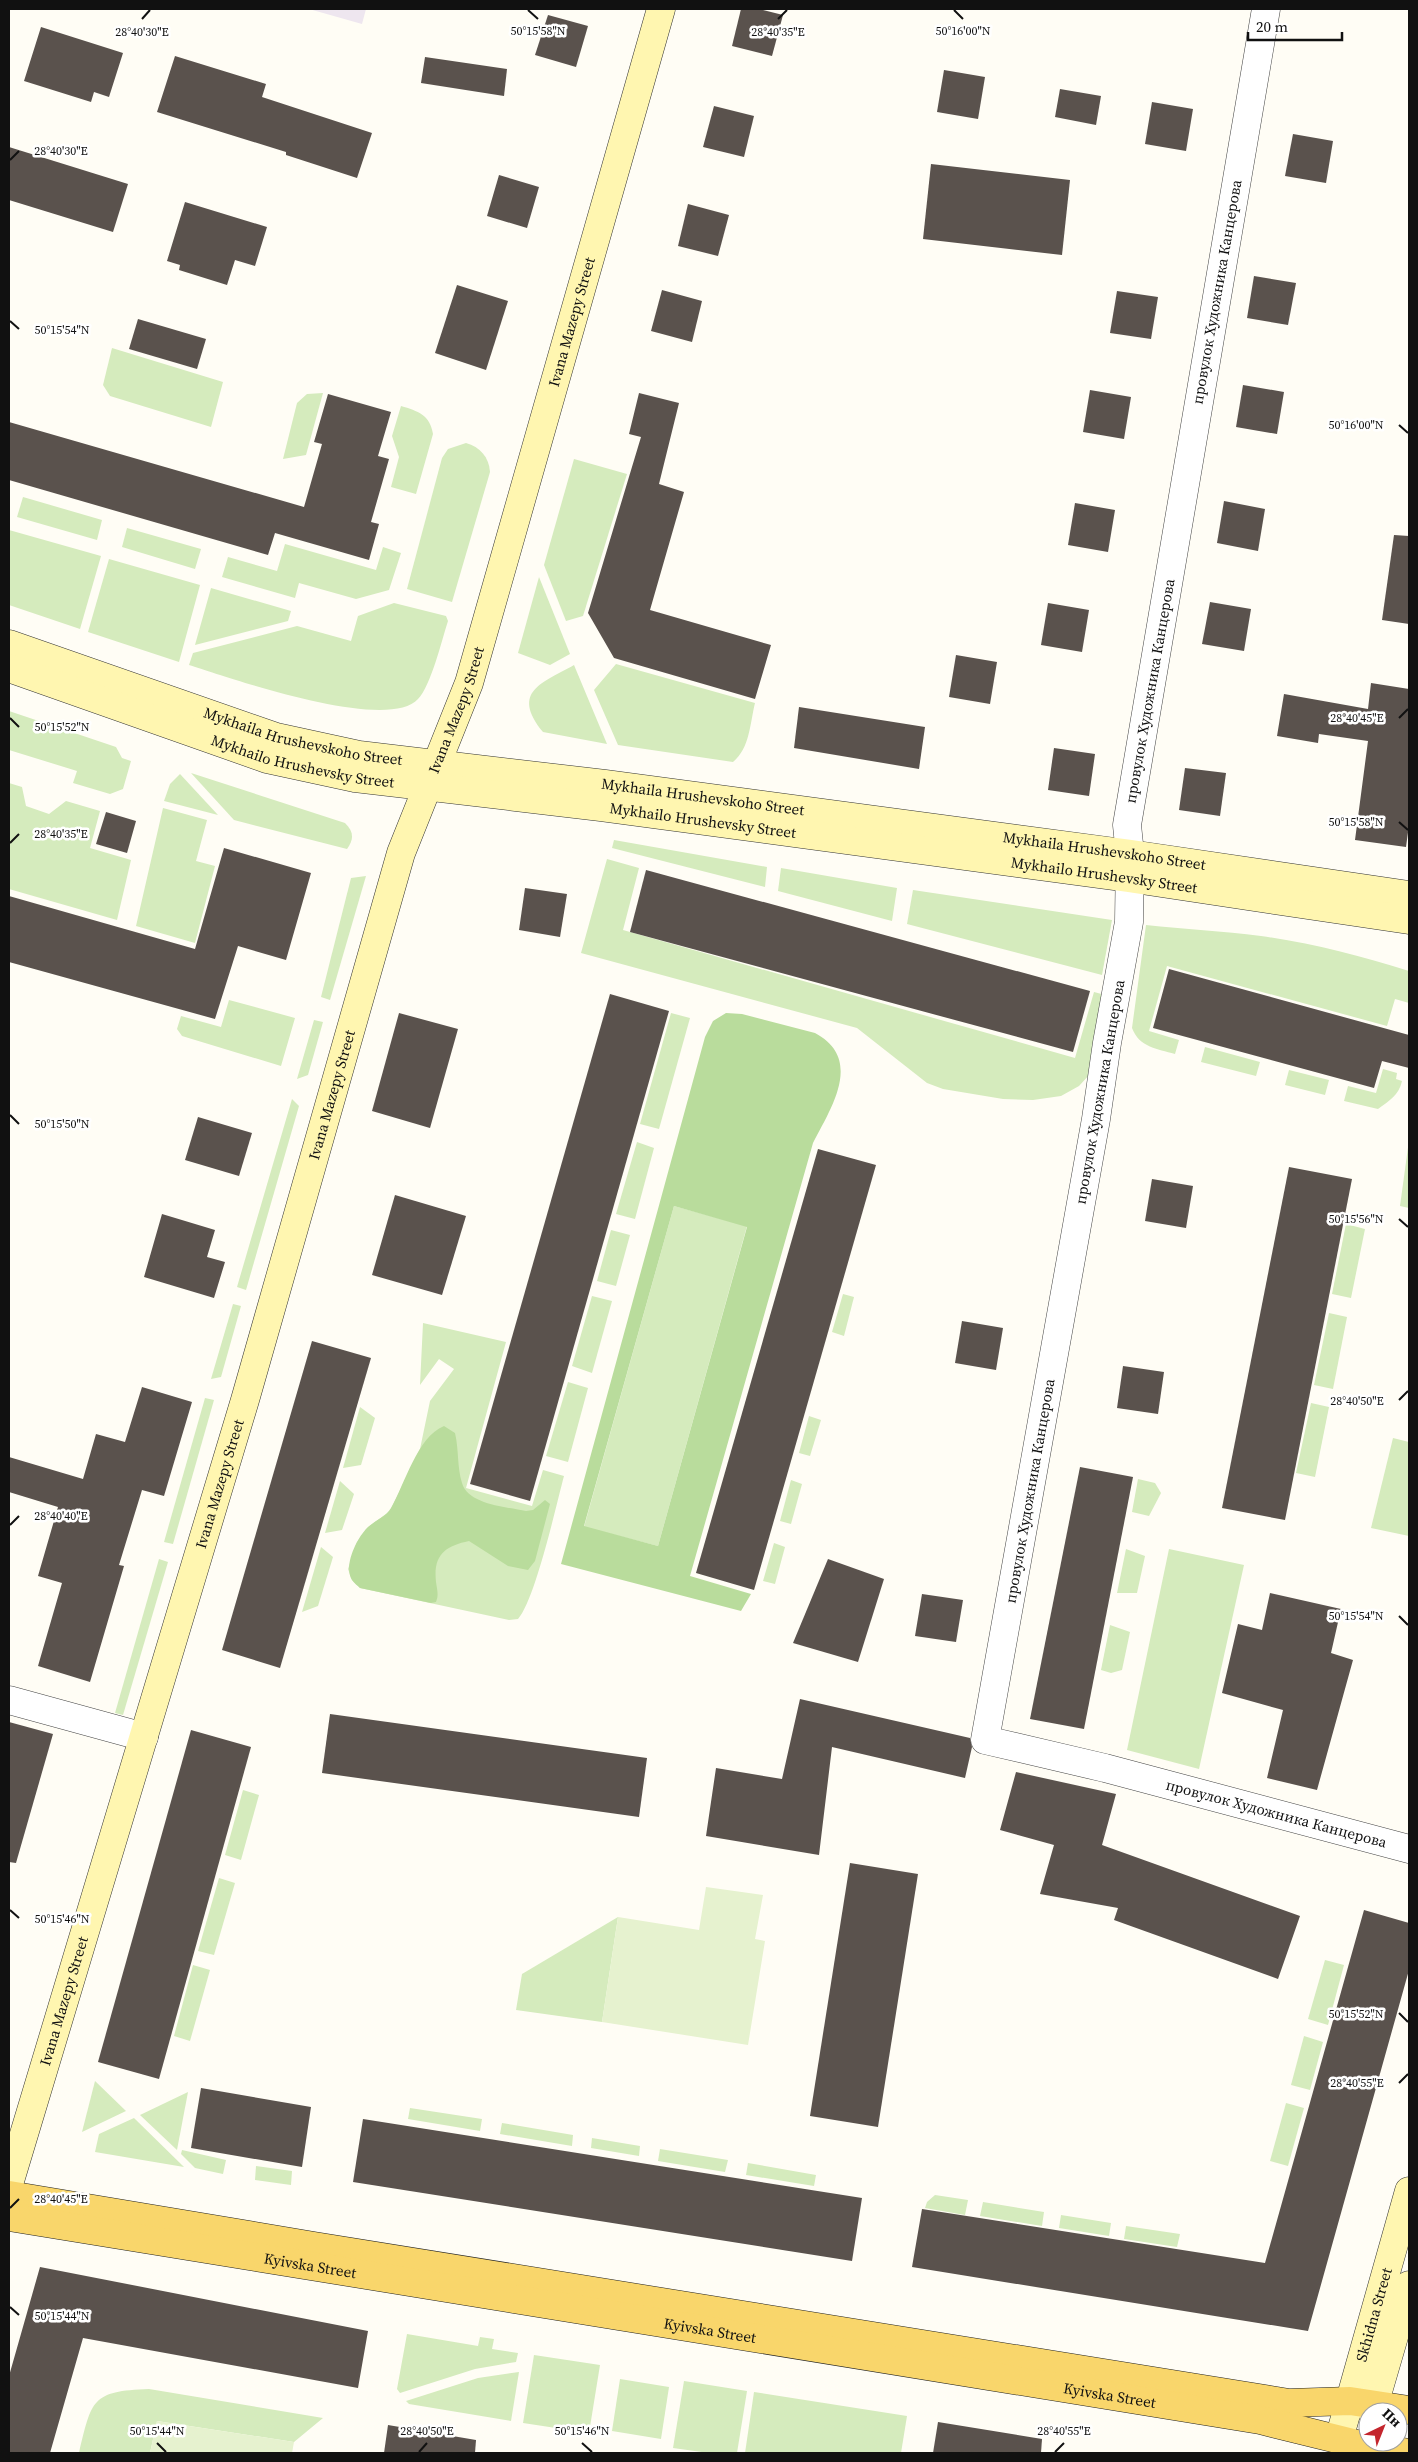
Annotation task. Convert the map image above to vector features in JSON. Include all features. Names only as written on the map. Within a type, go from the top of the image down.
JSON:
[{"type":"main road","name":"Ivana Mazepy Street","points":[[9,2184],[248,1390],[401,852],[468,683],[661,9]]},
{"type":"main road","name":"Mykhaila Hrushevskoho Street","points":[[9,644],[276,737],[359,755],[432,775],[1129,866],[1409,896]]},
{"type":"main road","name":"Mykhailo Hrushevsky Street","points":[[9,668],[267,759],[355,778],[432,775]]},
{"type":"main road","name":"Mykhailo Hrushevsky Street","points":[[1129,866],[1409,920]]},
{"type":"main road","name":"Skhidna Street","points":[[1365,2402],[1409,2191]]},
{"type":"main road","name":"Kyivska Street","points":[[9,2195],[1289,2403],[1358,2420]]},
{"type":"main road","name":"Kyivska Street","points":[[9,2217],[1250,2418],[1358,2421]]},
{"type":"main road","name":"Skhidna Street","points":[[1368,2402],[1409,2285]]},
{"type":"street","name":"провулок Художника Канцерова","points":[[1266,9],[1127,824],[1129,922],[1107,1043],[1096,1119],[985,1740],[1105,1768],[1409,1849]]},
{"type":"street","points":[[9,1700],[144,1738]]},
{"type":"shaded area","points":[[309,9],[366,9],[362,24]]},
{"type":"green space","points":[[112,348],[223,382],[211,427],[110,396],[103,385]]},
{"type":"green space","points":[[323,393],[306,455],[283,459],[297,403],[307,394]]},
{"type":"green space","points":[[401,406],[413,410],[426,418],[433,434],[416,494],[391,487],[399,457],[392,436]]},
{"type":"green space","points":[[466,443],[476,447],[483,453],[488,462],[490,472],[452,602],[407,589],[442,458],[448,449]]},
{"type":"green space","points":[[574,459],[627,474],[583,616],[566,621],[544,565]]},
{"type":"green space","points":[[23,497],[102,520],[97,540],[17,517]]},
{"type":"green space","points":[[127,528],[201,549],[195,569],[122,547]]},
{"type":"green space","points":[[9,530],[101,556],[80,629],[9,605]]},
{"type":"green space","points":[[285,544],[376,570],[383,547],[401,553],[389,590],[356,599],[299,583],[295,598],[222,577],[228,557],[277,571]]},
{"type":"green space","points":[[109,559],[200,585],[179,662],[88,632]]},
{"type":"green space","points":[[539,577],[570,654],[550,665],[518,653]]},
{"type":"green space","points":[[211,588],[291,611],[288,621],[195,645]]},
{"type":"green space","points":[[394,603],[446,616],[448,621],[432,673],[423,693],[418,699],[401,708],[375,710],[343,707],[307,700],[189,665],[193,653],[297,626],[351,641],[358,616]]},
{"type":"green space","points":[[616,664],[755,703],[746,742],[739,756],[733,762],[618,745],[594,690]]},
{"type":"green space","points":[[574,665],[607,744],[543,732],[534,718],[530,707],[530,698],[534,690],[551,677]]},
{"type":"green space","points":[[9,711],[116,747],[122,758],[131,761],[123,789],[110,794],[73,783],[77,771],[9,750]]},
{"type":"green space","points":[[191,773],[345,823],[350,829],[351,842],[347,849],[234,820]]},
{"type":"green space","points":[[180,774],[218,815],[164,801],[170,784]]},
{"type":"green space","points":[[9,783],[22,787],[26,806],[49,814],[66,801],[100,811],[90,848],[131,860],[117,920],[9,889]]},
{"type":"green space","points":[[163,808],[207,820],[196,861],[215,866],[195,943],[136,926]]},
{"type":"green space","points":[[614,840],[767,867],[765,887],[612,848]]},
{"type":"green space","points":[[607,859],[639,868],[623,930],[1075,1058],[1094,992],[1109,996],[1090,1074],[1079,1086],[1061,1096],[1033,1100],[1003,1099],[943,1089],[927,1083],[857,1028],[581,953]]},
{"type":"green space","points":[[781,868],[897,888],[892,921],[778,891]]},
{"type":"green space","points":[[366,876],[330,1000],[321,997],[351,878]]},
{"type":"green space","points":[[913,890],[1112,920],[1102,975],[907,924]]},
{"type":"green space","points":[[1146,925],[1280,939],[1336,950],[1391,965],[1409,971],[1409,1003],[1395,999],[1387,1026],[1167,966],[1149,1031],[1179,1040],[1175,1054],[1144,1043],[1132,1028]]},
{"type":"green space","points":[[229,1000],[295,1018],[281,1066],[182,1036],[177,1029],[181,1016],[221,1027]]},
{"type":"green space","points":[[671,1013],[690,1018],[659,1129],[640,1124]]},
{"type":"green space","points":[[726,1013],[742,1014],[815,1033],[830,1044],[838,1056],[841,1070],[834,1100],[813,1143],[690,1576],[751,1594],[741,1611],[561,1564],[705,1037],[713,1021]],"holes":[[[674,1206],[747,1227],[658,1546],[584,1526]]]},
{"type":"green space","points":[[314,1020],[323,1022],[308,1075],[297,1079]]},
{"type":"green space","points":[[1205,1047],[1260,1062],[1256,1076],[1201,1062]]},
{"type":"green space","points":[[1383,1069],[1397,1073],[1396,1079],[1402,1081],[1399,1090],[1390,1100],[1378,1109],[1344,1101],[1348,1086],[1376,1093]]},
{"type":"green space","points":[[1289,1070],[1329,1080],[1325,1095],[1285,1085]]},
{"type":"green space","points":[[292,1099],[299,1106],[246,1290],[237,1287]]},
{"type":"green space","points":[[1409,1140],[1409,1208],[1400,1206]]},
{"type":"green space","points":[[637,1142],[654,1148],[635,1219],[616,1214]]},
{"type":"green space","points":[[674,1206],[747,1226],[658,1546],[584,1527]]},
{"type":"green space","points":[[1346,1224],[1365,1229],[1351,1298],[1332,1294]]},
{"type":"green space","points":[[611,1230],[630,1235],[616,1286],[597,1281]]},
{"type":"green space","points":[[843,1294],[854,1297],[844,1336],[832,1332]]},
{"type":"green space","points":[[592,1296],[612,1301],[592,1373],[572,1366]]},
{"type":"green space","points":[[233,1304],[241,1306],[221,1377],[211,1379]]},
{"type":"green space","points":[[1329,1313],[1347,1317],[1333,1389],[1314,1385]]},
{"type":"green space","points":[[423,1323],[506,1342],[466,1488],[532,1506],[543,1470],[564,1476],[538,1573],[525,1609],[518,1619],[509,1620],[360,1588],[352,1580],[348,1569],[357,1542],[368,1527],[390,1511],[420,1449],[430,1401],[454,1369],[439,1359],[420,1385]]},
{"type":"green space","points":[[568,1382],[588,1388],[568,1462],[546,1456]]},
{"type":"green space","points":[[205,1398],[214,1400],[173,1544],[164,1542]]},
{"type":"green space","points":[[1311,1403],[1329,1407],[1315,1477],[1296,1473]]},
{"type":"green space","points":[[360,1407],[375,1418],[361,1465],[343,1468]]},
{"type":"green space","points":[[809,1416],[821,1420],[810,1456],[799,1453]]},
{"type":"green space","points":[[444,1426],[455,1433],[462,1483],[472,1496],[489,1504],[526,1511],[533,1510],[545,1500],[550,1504],[535,1561],[528,1570],[508,1566],[469,1541],[447,1549],[439,1558],[436,1573],[438,1594],[436,1602],[431,1603],[360,1588],[353,1581],[349,1567],[355,1545],[367,1528],[389,1511],[419,1450],[426,1440]]},
{"type":"green space","points":[[1393,1438],[1409,1442],[1409,1536],[1371,1528]]},
{"type":"green space","points":[[1138,1479],[1155,1483],[1161,1493],[1149,1516],[1132,1512]]},
{"type":"green space","points":[[791,1480],[802,1484],[791,1524],[780,1521]]},
{"type":"green space","points":[[340,1481],[354,1494],[342,1530],[325,1533]]},
{"type":"green space","points":[[774,1543],[785,1547],[775,1584],[763,1581]]},
{"type":"green space","points":[[321,1547],[333,1557],[318,1606],[302,1612]]},
{"type":"green space","points":[[1126,1549],[1145,1556],[1137,1593],[1117,1593]]},
{"type":"green space","points":[[1169,1549],[1244,1565],[1199,1769],[1127,1750]]},
{"type":"green space","points":[[159,1559],[168,1562],[123,1715],[115,1713]]},
{"type":"green space","points":[[1110,1625],[1130,1632],[1122,1670],[1111,1673],[1101,1670]]},
{"type":"green space","points":[[243,1790],[259,1795],[241,1860],[225,1855]]},
{"type":"green space","points":[[219,1878],[235,1883],[214,1955],[198,1951]]},
{"type":"green space","points":[[706,1887],[763,1895],[755,1939],[765,1941],[748,2045],[602,2022],[618,1917],[699,1930]]},
{"type":"green space","points":[[618,1917],[602,2022],[516,2010],[522,1974]]},
{"type":"green space","points":[[1325,1960],[1344,1965],[1328,2025],[1308,2019]]},
{"type":"green space","points":[[193,1965],[210,1970],[190,2041],[174,2036]]},
{"type":"green space","points":[[1304,2036],[1323,2042],[1310,2090],[1291,2085]]},
{"type":"green space","points":[[95,2081],[126,2111],[82,2132]]},
{"type":"green space","points":[[188,2092],[177,2150],[140,2115]]},
{"type":"green space","points":[[1286,2103],[1304,2108],[1288,2166],[1270,2161]]},
{"type":"green space","points":[[410,2108],[482,2119],[480,2131],[408,2119]]},
{"type":"green space","points":[[134,2118],[184,2167],[95,2152],[99,2134]]},
{"type":"green space","points":[[502,2123],[573,2135],[572,2146],[500,2134]]},
{"type":"green space","points":[[592,2138],[640,2146],[639,2156],[591,2148]]},
{"type":"green space","points":[[660,2149],[728,2160],[725,2172],[658,2161]]},
{"type":"green space","points":[[182,2150],[226,2160],[223,2174],[195,2168],[181,2154]]},
{"type":"green space","points":[[748,2163],[816,2175],[814,2186],[746,2175]]},
{"type":"green space","points":[[256,2166],[292,2171],[291,2185],[255,2180]]},
{"type":"green space","points":[[935,2195],[968,2200],[965,2215],[925,2208],[927,2202]]},
{"type":"green space","points":[[983,2202],[1044,2212],[1042,2226],[980,2216]]},
{"type":"green space","points":[[1061,2215],[1111,2223],[1109,2236],[1059,2228]]},
{"type":"green space","points":[[1126,2226],[1180,2234],[1177,2247],[1124,2239]]},
{"type":"green space","points":[[407,2334],[478,2346],[480,2337],[494,2339],[492,2349],[518,2353],[516,2362],[475,2369],[400,2393],[397,2389]]},
{"type":"green space","points":[[534,2355],[600,2365],[589,2433],[523,2423]]},
{"type":"green space","points":[[519,2372],[511,2421],[409,2404],[406,2401],[478,2378]]},
{"type":"green space","points":[[620,2379],[669,2387],[661,2439],[612,2431]]},
{"type":"green space","points":[[684,2381],[747,2391],[737,2453],[709,2453],[673,2448]]},
{"type":"green space","points":[[149,2389],[323,2418],[294,2442],[157,2421],[150,2453],[79,2453],[87,2421],[97,2402],[115,2392]]},
{"type":"green space","points":[[754,2392],[907,2416],[901,2453],[745,2453]]},
{"type":"green space","points":[[157,2421],[294,2442],[292,2453],[150,2453]]},
{"type":"building","points":[[741,9],[759,9],[783,15],[772,56],[732,46]]},
{"type":"building","points":[[548,15],[588,26],[576,67],[535,55]]},
{"type":"building","points":[[41,27],[123,53],[109,97],[94,92],[91,102],[24,81]]},
{"type":"building","points":[[175,56],[266,84],[262,97],[372,133],[357,178],[286,155],[286,152],[157,112]]},
{"type":"building","points":[[425,57],[507,69],[504,96],[421,83]]},
{"type":"building","points":[[944,70],[985,77],[978,119],[937,112]]},
{"type":"building","points":[[1060,89],[1101,96],[1096,125],[1055,117]]},
{"type":"building","points":[[1152,102],[1193,109],[1186,151],[1145,144]]},
{"type":"building","points":[[714,106],[754,116],[744,157],[703,147]]},
{"type":"building","points":[[1293,134],[1333,141],[1326,183],[1285,176]]},
{"type":"building","points":[[9,147],[128,184],[113,232],[9,200]]},
{"type":"building","points":[[931,164],[1070,180],[1062,255],[923,239]]},
{"type":"building","points":[[499,175],[539,187],[527,228],[487,216]]},
{"type":"building","points":[[185,202],[267,227],[255,266],[235,260],[227,285],[179,270],[180,265],[167,261]]},
{"type":"building","points":[[688,204],[729,215],[718,256],[678,246]]},
{"type":"building","points":[[1254,276],[1296,283],[1288,325],[1247,318]]},
{"type":"building","points":[[457,285],[508,301],[486,370],[435,353]]},
{"type":"building","points":[[662,290],[702,301],[692,342],[651,331]]},
{"type":"building","points":[[1117,291],[1158,297],[1151,339],[1110,333]]},
{"type":"building","points":[[138,319],[206,339],[197,369],[129,349]]},
{"type":"building","points":[[1243,385],[1284,392],[1277,434],[1236,427]]},
{"type":"building","points":[[1090,390],[1131,397],[1124,439],[1083,432]]},
{"type":"building","points":[[639,393],[679,403],[659,484],[684,492],[650,610],[771,645],[755,699],[614,658],[588,613],[641,437],[629,434]]},
{"type":"building","points":[[328,394],[391,412],[378,456],[389,459],[371,522],[379,524],[369,560],[275,533],[268,555],[9,480],[9,422],[304,507],[322,444],[314,442]]},
{"type":"building","points":[[1224,501],[1265,509],[1258,551],[1217,543]]},
{"type":"building","points":[[1075,503],[1115,510],[1108,552],[1068,545]]},
{"type":"building","points":[[1394,535],[1409,536],[1409,624],[1382,620]]},
{"type":"building","points":[[1210,602],[1251,609],[1244,651],[1202,644]]},
{"type":"building","points":[[1048,603],[1089,610],[1082,652],[1041,645]]},
{"type":"building","points":[[956,655],[997,662],[990,704],[949,697]]},
{"type":"building","points":[[1371,683],[1409,689],[1409,825],[1406,847],[1355,840],[1368,741],[1319,734],[1318,743],[1277,736],[1284,694],[1368,709]]},
{"type":"building","points":[[799,707],[925,727],[919,769],[794,748]]},
{"type":"building","points":[[1054,748],[1095,754],[1089,796],[1048,790]]},
{"type":"building","points":[[1185,768],[1226,773],[1220,816],[1179,810]]},
{"type":"building","points":[[106,812],[136,821],[127,853],[96,844]]},
{"type":"building","points":[[224,848],[311,873],[286,960],[238,946],[215,1019],[9,962],[9,896],[195,949]]},
{"type":"building","points":[[646,870],[1090,991],[1073,1052],[630,932]]},
{"type":"building","points":[[525,888],[567,894],[560,937],[519,930]]},
{"type":"building","points":[[1169,969],[1409,1035],[1409,1068],[1382,1061],[1374,1088],[1153,1028]]},
{"type":"building","points":[[610,994],[669,1011],[530,1501],[470,1484]]},
{"type":"building","points":[[399,1013],[458,1029],[430,1128],[372,1111]]},
{"type":"building","points":[[198,1117],[252,1133],[239,1176],[185,1160]]},
{"type":"building","points":[[818,1149],[876,1165],[754,1590],[696,1573]]},
{"type":"building","points":[[1289,1167],[1352,1179],[1285,1520],[1222,1508]]},
{"type":"building","points":[[1152,1179],[1193,1186],[1186,1228],[1145,1221]]},
{"type":"building","points":[[395,1195],[466,1216],[442,1295],[372,1275]]},
{"type":"building","points":[[162,1214],[215,1230],[207,1257],[225,1262],[214,1298],[144,1277]]},
{"type":"building","points":[[962,1321],[1003,1328],[996,1370],[955,1363]]},
{"type":"building","points":[[312,1341],[371,1358],[280,1668],[222,1650]]},
{"type":"building","points":[[1123,1366],[1164,1372],[1158,1414],[1117,1408]]},
{"type":"building","points":[[142,1387],[192,1402],[164,1496],[142,1490],[119,1565],[124,1566],[90,1682],[38,1666],[62,1583],[38,1576],[58,1507],[9,1492],[9,1457],[83,1479],[96,1434],[125,1442]]},
{"type":"building","points":[[1080,1467],[1133,1477],[1084,1729],[1030,1719]]},
{"type":"building","points":[[828,1559],[884,1579],[858,1662],[793,1643]]},
{"type":"building","points":[[1270,1593],[1341,1609],[1331,1653],[1353,1660],[1317,1790],[1267,1778],[1283,1710],[1222,1693],[1238,1624],[1262,1630]]},
{"type":"building","points":[[922,1594],[963,1600],[956,1642],[915,1636]]},
{"type":"building","points":[[800,1699],[970,1738],[972,1747],[965,1778],[832,1747],[819,1855],[706,1836],[716,1768],[782,1779]]},
{"type":"building","points":[[330,1714],[647,1758],[639,1817],[322,1773]]},
{"type":"building","points":[[9,1722],[53,1734],[16,1863],[9,1862]]},
{"type":"building","points":[[191,1730],[251,1747],[159,2079],[98,2062]]},
{"type":"building","points":[[1016,1772],[1116,1794],[1102,1845],[1300,1916],[1278,1979],[1114,1920],[1118,1908],[1040,1894],[1054,1845],[1000,1830]]},
{"type":"building","points":[[850,1863],[918,1874],[878,2127],[810,2116]]},
{"type":"building","points":[[1364,1910],[1409,1923],[1409,1970],[1308,2331],[912,2267],[922,2209],[1265,2263]]},
{"type":"building","points":[[201,2088],[311,2107],[302,2167],[191,2148]]},
{"type":"building","points":[[363,2119],[862,2198],[852,2261],[353,2182]]},
{"type":"building","points":[[40,2267],[368,2331],[358,2388],[83,2338],[50,2453],[9,2453],[9,2376]]},
{"type":"building","points":[[938,2422],[1042,2439],[1041,2453],[933,2453]]},
{"type":"building","points":[[388,2425],[476,2440],[475,2453],[384,2453]]}]
